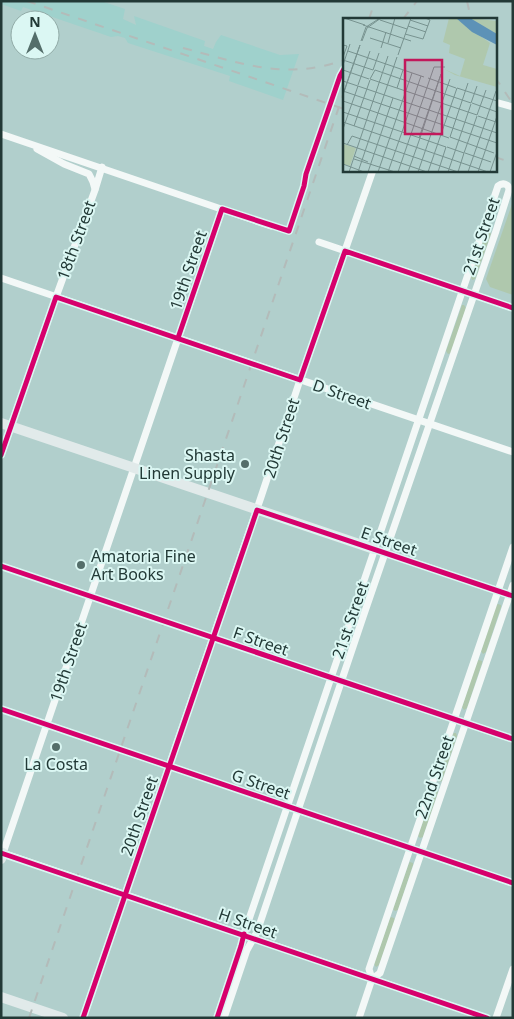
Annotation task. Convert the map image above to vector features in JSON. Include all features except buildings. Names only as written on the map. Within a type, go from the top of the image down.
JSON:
[{"type":"street","points":[[496,102],[513,107]]},
{"type":"street","points":[[1,134],[271,226]]},
{"type":"street","points":[[22,140],[64,164],[89,174],[95,190]]},
{"type":"street","name":"18th Street","points":[[1,455],[6,425],[56,296],[102,167]]},
{"type":"street","name":"20th Street","points":[[83,1018],[373,171]]},
{"type":"street","name":"21st Street","points":[[217,1018],[462,290],[498,186],[505,184],[509,190],[496,231],[257,932],[247,950],[224,1018]]},
{"type":"street","name":"19th Street","points":[[2,855],[222,209]]},
{"type":"street","points":[[484,227],[496,231]]},
{"type":"street","points":[[319,242],[513,308]]},
{"type":"street","name":"D Street","points":[[1,278],[513,452]]},
{"type":"street","name":"E Street","points":[[6,425],[511,595]]},
{"type":"street","name":"22nd Street","points":[[372,979],[369,969],[513,547]]},
{"type":"street","name":"F Street","points":[[1,566],[513,739]]},
{"type":"street","name":"22nd Street","points":[[359,1018],[372,979],[380,973],[513,585]]},
{"type":"street","name":"G Street","points":[[1,709],[513,883]]},
{"type":"street","name":"H Street","points":[[2,855],[244,934],[487,1018]]},
{"type":"street","points":[[496,1018],[513,969]]},
{"type":"street","points":[[1,997],[63,1018]]},
{"type":"shaded area","points":[[1,1],[101,1],[125,9],[123,19],[136,25],[134,16],[205,41],[204,46],[213,49],[221,35],[280,55],[299,54],[283,100],[229,81],[230,76],[128,43],[125,38],[111,37],[60,20],[60,10],[32,10],[23,7],[22,10],[18,10],[1,4]]},
{"type":"green space","points":[[513,201],[513,295],[490,287],[486,279]]},
{"type":"green space","points":[[488,231],[491,234],[475,279],[472,280],[471,277]]},
{"type":"green space","points":[[462,305],[466,308],[451,353],[448,354],[446,351]]},
{"type":"green space","points":[[498,604],[501,607],[486,652],[483,654],[481,651],[496,605]]},
{"type":"green space","points":[[479,660],[482,663],[467,708],[464,710],[462,707],[477,661]]},
{"type":"green space","points":[[454,733],[457,736],[442,781],[439,782],[437,780]]},
{"type":"green space","points":[[435,789],[438,792],[423,837],[420,838],[418,836]]},
{"type":"green space","points":[[410,862],[413,865],[398,910],[395,911],[393,909]]},
{"type":"green space","points":[[391,917],[395,920],[379,965],[376,967],[374,964]]},
{"type":"railway","points":[[27,1],[343,109]]},
{"type":"railway","points":[[369,18],[375,1]]},
{"type":"railway","points":[[404,18],[417,1]]},
{"type":"railway","points":[[467,1],[471,18]]},
{"type":"railway","points":[[183,48],[263,68],[302,69],[343,60]]},
{"type":"railway","points":[[496,78],[513,104]]},
{"type":"railway","points":[[29,1018],[343,95]]},
{"type":"railway","points":[[496,157],[513,163]]},
{"type":"cycle path","points":[[178,338],[222,209],[289,231],[304,186],[306,174],[343,71]]},
{"type":"cycle path","points":[[1,455],[56,297],[300,380],[345,251],[513,308]]},
{"type":"cycle path","points":[[83,1018],[257,510],[513,596]]},
{"type":"cycle path","points":[[1,566],[513,739]]},
{"type":"cycle path","points":[[1,709],[513,883]]},
{"type":"cycle path","points":[[1,853],[487,1018]]},
{"type":"cycle path","points":[[217,1018],[244,934]]},
{"type":"place","name":"Shasta Linen Supply","points":[[245,464]]},
{"type":"place","name":"Amatoria Fine Art Books","points":[[81,565]]},
{"type":"place","name":"La Costa","points":[[56,747]]}]
